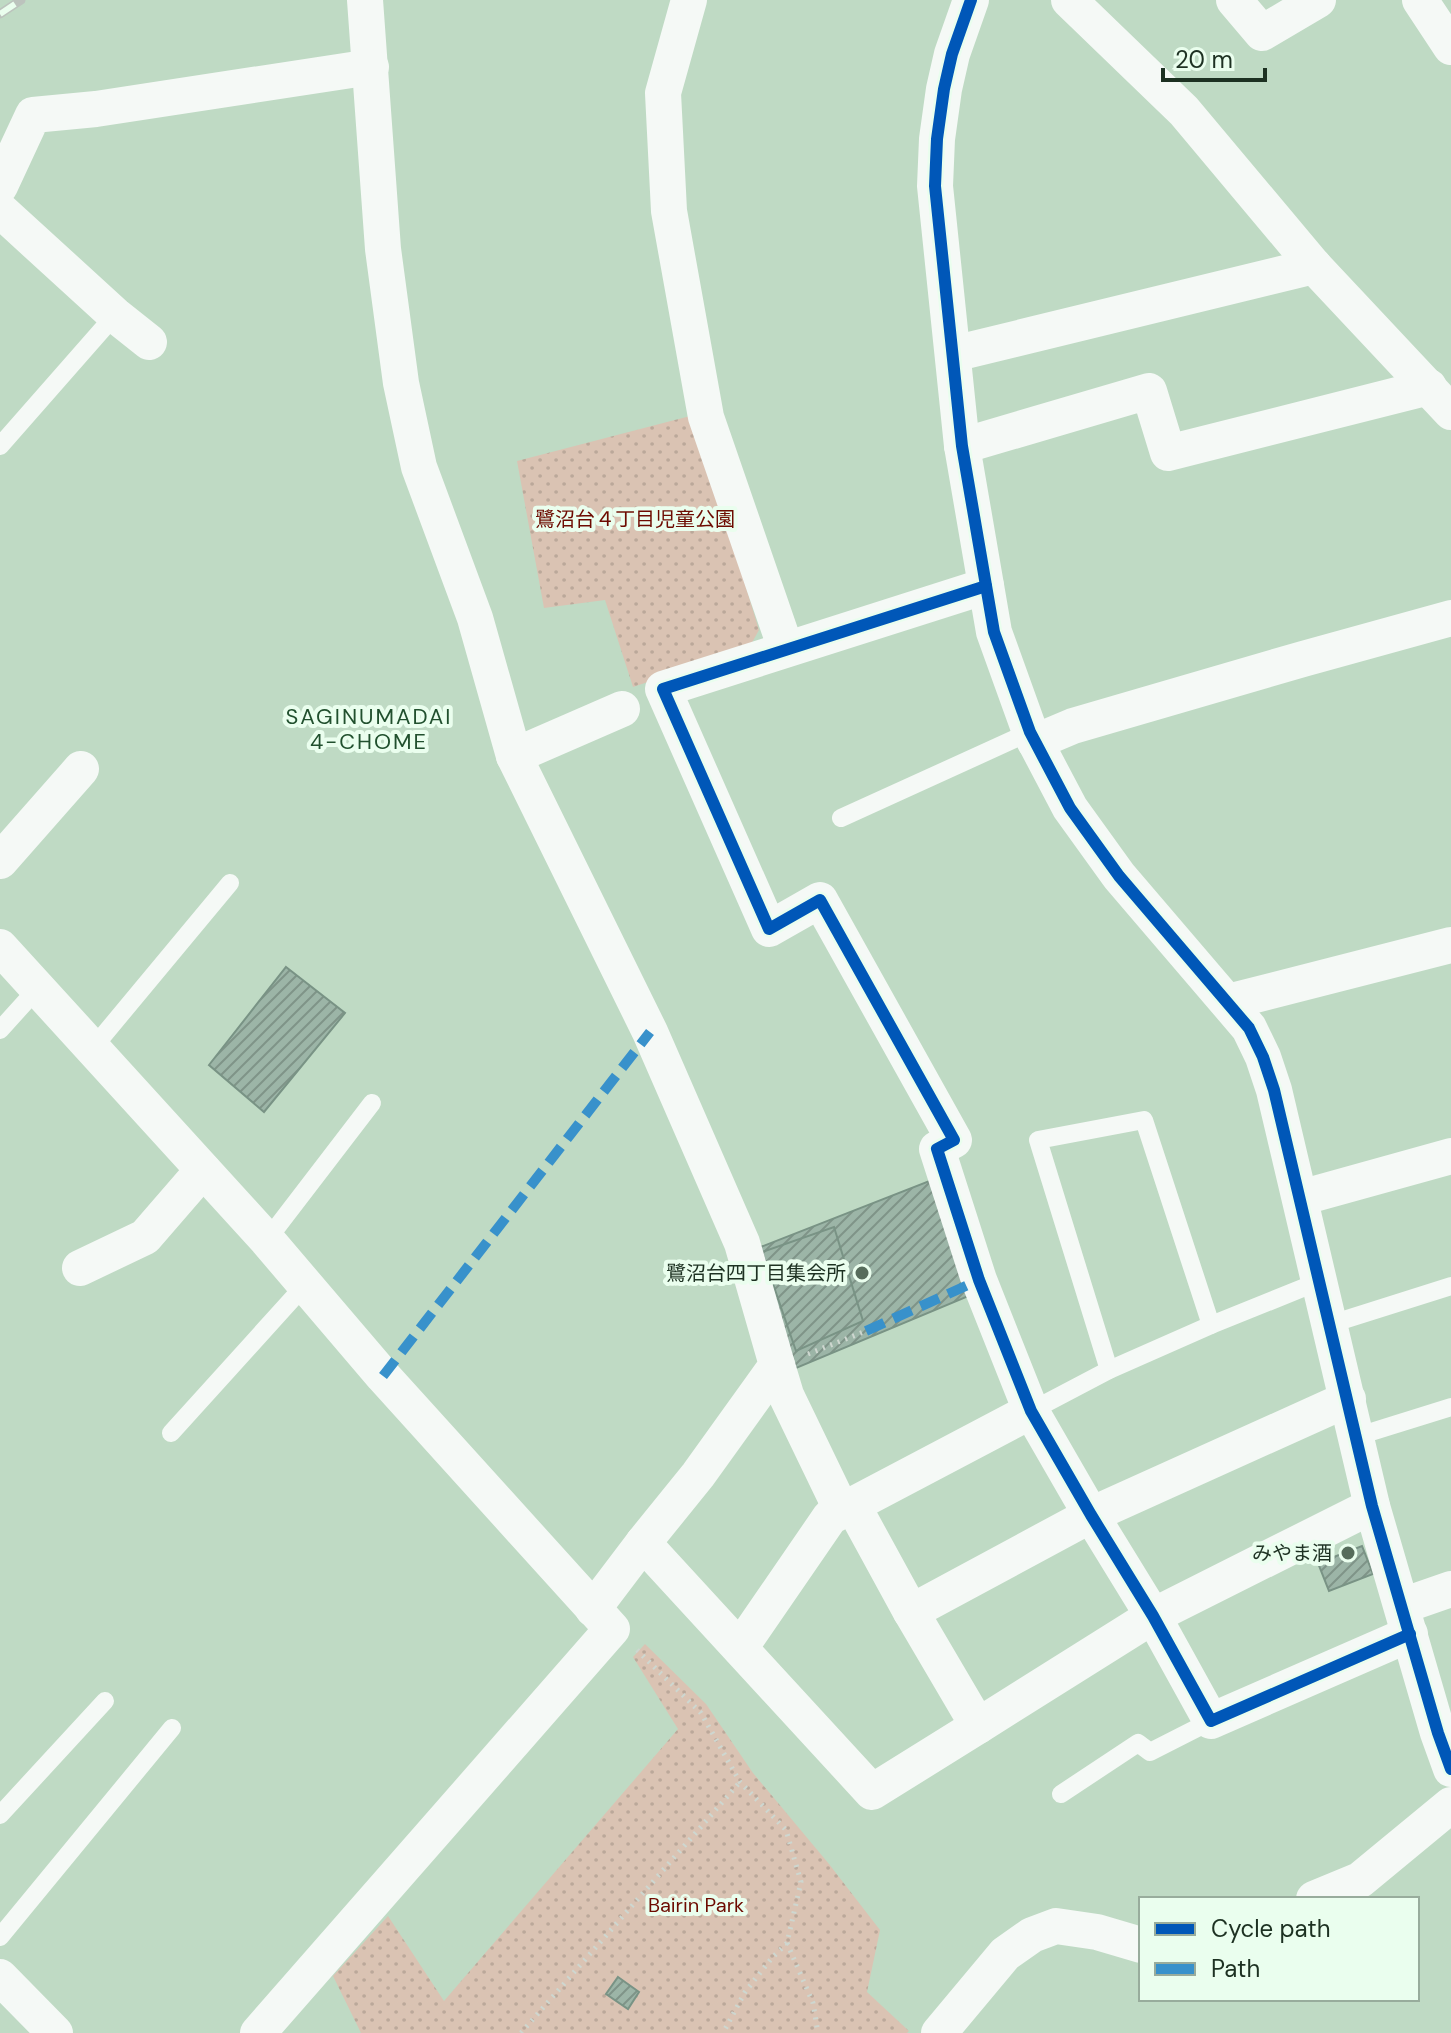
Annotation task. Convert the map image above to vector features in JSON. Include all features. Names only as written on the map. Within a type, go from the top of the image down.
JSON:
[{"type":"street","points":[[365,0],[383,249],[401,383],[419,467],[475,618],[514,756],[650,1032],[742,1243],[786,1395],[847,1506],[978,1726]]},
{"type":"street","points":[[689,0],[663,93],[669,211],[706,417],[786,649]]},
{"type":"street","points":[[971,0],[952,54],[944,89],[935,186],[962,446],[994,632],[1032,737],[1070,808],[1119,876],[1249,1028],[1263,1057],[1274,1090],[1331,1324],[1372,1506],[1451,1769]]},
{"type":"street","points":[[1069,0],[1184,111],[1314,266],[1440,399]]},
{"type":"street","points":[[1234,0],[1262,33],[1318,0]]},
{"type":"street","points":[[1420,0],[1451,47]]},
{"type":"street","points":[[0,186],[33,115],[96,109],[371,67]]},
{"type":"street","points":[[0,210],[149,342]]},
{"type":"street","points":[[953,354],[1314,266]]},
{"type":"street","points":[[962,446],[1149,391],[1168,453],[1440,399]]},
{"type":"street","points":[[986,586],[663,689],[769,929],[820,900],[954,1140],[937,1149],[979,1280],[1031,1411],[1153,1616],[1211,1721],[1406,1620],[1451,1589]]},
{"type":"street","points":[[1032,737],[1451,618]]},
{"type":"street","points":[[514,756],[622,709]]},
{"type":"street","points":[[0,861],[81,769]]},
{"type":"street","points":[[1228,1002],[1451,945]]},
{"type":"street","points":[[0,947],[267,1240],[383,1376],[602,1619]]},
{"type":"street","points":[[1300,1198],[1451,1156]]},
{"type":"street","points":[[80,1268],[145,1237],[203,1170]]},
{"type":"street","points":[[258,2033],[602,1619],[643,1543],[698,1475],[777,1365]]},
{"type":"street","points":[[911,1612],[1091,1515],[1348,1399]]},
{"type":"street","points":[[740,1648],[830,1517],[1031,1411]]},
{"type":"street","points":[[643,1543],[872,1792],[1153,1616],[1372,1506]]},
{"type":"street","points":[[1319,1897],[1360,1880],[1451,1805]]},
{"type":"street","points":[[939,2033],[1005,1954],[1032,1935],[1056,1926],[1097,1932],[1139,1944]]},
{"type":"street","points":[[0,1977],[55,2033]]},
{"type":"lane","points":[[0,446],[115,315]]},
{"type":"lane","points":[[841,818],[1032,737]]},
{"type":"lane","points":[[92,1049],[230,883]]},
{"type":"lane","points":[[0,1030],[37,989]]},
{"type":"lane","points":[[267,1240],[372,1103]]},
{"type":"lane","points":[[1109,1370],[1038,1140],[1144,1120],[1211,1325]]},
{"type":"lane","points":[[1031,1411],[1109,1370],[1320,1281]]},
{"type":"lane","points":[[171,1433],[304,1286]]},
{"type":"lane","points":[[1331,1324],[1451,1286]]},
{"type":"lane","points":[[1355,1437],[1451,1407]]},
{"type":"lane","points":[[0,1815],[105,1701]]},
{"type":"lane","points":[[1061,1794],[1138,1743],[1150,1752],[1211,1721]]},
{"type":"lane","points":[[0,1937],[172,1728]]},
{"type":"path","points":[[777,1365],[866,1331]]},
{"type":"path","points":[[602,1619],[701,1713],[740,1782],[786,1830],[801,1882],[787,1943],[745,1992],[723,2033]]},
{"type":"path","points":[[521,2033],[740,1782]]},
{"type":"path","points":[[787,1943],[813,2003],[818,2033]]},
{"type":"green space","name":"鷺沼台４丁目児童公園","points":[[694,415],[759,630],[749,648],[633,687],[605,600],[544,608],[517,461]]},
{"type":"green space","name":"Bairin Park","points":[[645,1644],[706,1704],[753,1773],[880,1930],[867,1992],[909,2031],[361,2033],[333,1976],[388,1916],[444,2001],[678,1729],[633,1657]]},
{"type":"building","points":[[286,967],[345,1013],[264,1112],[209,1065]]},
{"type":"building","name":"鷺沼台四丁目集会所","points":[[937,1178],[971,1295],[789,1371],[753,1250]]},
{"type":"building","points":[[834,1227],[863,1321],[796,1351],[762,1252]]},
{"type":"building","points":[[1362,1546],[1373,1574],[1329,1591],[1318,1563]]},
{"type":"building","points":[[618,1977],[639,1992],[628,2009],[606,1994]]},
{"type":"railway","points":[[0,14],[21,0]]},
{"type":"marked path","points":[[383,1376],[650,1032]]},
{"type":"marked path","points":[[866,1331],[979,1280]]},
{"type":"cycle path","points":[[971,0],[952,54],[944,89],[935,186],[962,446],[994,632],[1030,732],[1070,808],[1119,876],[1249,1028],[1263,1057],[1274,1090],[1372,1506],[1451,1769]]},
{"type":"cycle path","points":[[986,586],[663,689],[769,929],[820,900],[954,1140],[937,1149],[979,1280],[1031,1411],[1153,1616],[1211,1721],[1410,1634]]},
{"type":"place","name":"鷺沼台四丁目集会所","points":[[862,1273]]},
{"type":"place","name":"みやま酒","points":[[1348,1553]]},
{"type":"district","name":"SAGINUMADAI 4-CHOME","points":[[369,728]]}]
